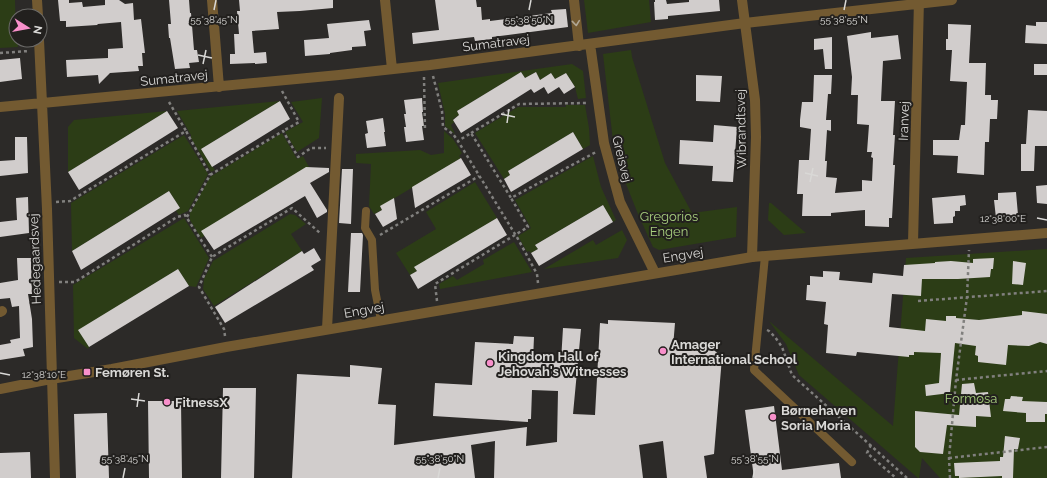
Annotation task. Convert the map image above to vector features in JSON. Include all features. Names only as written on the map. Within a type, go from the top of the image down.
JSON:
[{"type":"street","points":[[212,0],[219,87]]},
{"type":"street","points":[[385,0],[392,69]]},
{"type":"street","points":[[574,0],[579,46]]},
{"type":"street","name":"Wibrandtsvej","points":[[742,0],[755,100],[756,137],[752,257]]},
{"type":"street","name":"Sumatravej","points":[[0,108],[392,69],[579,46],[745,23],[920,2],[952,0]]},
{"type":"street","name":"Iranvej","points":[[913,244],[920,2]]},
{"type":"street","name":"Greisvej","points":[[590,44],[605,148],[620,202],[655,273]]},
{"type":"street","name":"Hedegaardsvej","points":[[39,48],[43,104],[55,478]]},
{"type":"street","name":"Engvej","points":[[327,329],[339,98]]},
{"type":"street","name":"Engvej","points":[[0,389],[327,329],[752,257],[1047,233]]},
{"type":"lane","points":[[366,211],[365,228],[372,240],[376,290],[381,320]]},
{"type":"lane","points":[[765,256],[754,370],[852,462]]},
{"type":"path","points":[[0,53],[24,48]]},
{"type":"path","points":[[425,130],[427,65]]},
{"type":"path","points":[[427,65],[442,110],[443,127],[453,134],[458,141],[515,235],[537,274],[539,293]]},
{"type":"path","points":[[186,217],[210,175],[299,122],[277,81]]},
{"type":"path","points":[[164,92],[210,175]]},
{"type":"path","points":[[458,141],[518,104],[598,103]]},
{"type":"path","points":[[46,203],[70,201],[186,131]]},
{"type":"path","points":[[283,131],[298,157],[311,148],[336,149]]},
{"type":"path","points":[[438,310],[435,284],[528,227],[512,198],[471,133]]},
{"type":"path","points":[[512,198],[605,148]]},
{"type":"path","points":[[372,240],[479,176]]},
{"type":"path","points":[[226,347],[224,329],[199,287],[212,257],[292,208],[331,243]]},
{"type":"path","points":[[49,282],[75,282],[176,217],[185,215],[212,257]]},
{"type":"path","points":[[950,478],[949,458],[956,380],[967,297],[970,240]]},
{"type":"path","points":[[918,301],[1047,291]]},
{"type":"path","points":[[758,326],[769,330],[782,347],[792,375],[907,478]]},
{"type":"path","points":[[956,380],[1047,371]]},
{"type":"path","points":[[872,446],[867,453],[896,478]]},
{"type":"path","points":[[949,458],[1047,447]]},
{"type":"green space","points":[[0,0],[15,0],[15,8],[8,8],[8,48],[0,48]]},
{"type":"green space","points":[[584,0],[649,0],[651,22],[588,33]]},
{"type":"green space","name":"Gregorios Engen","points":[[631,50],[665,163],[692,213],[737,207],[736,237],[659,250],[653,247],[624,179],[613,141],[603,54]]},
{"type":"green space","points":[[572,64],[583,71],[586,98],[578,99],[575,87],[566,73],[555,79],[551,73],[540,80],[536,72],[525,78],[521,72],[457,111],[459,115],[453,119],[454,122],[451,125],[455,134],[445,126],[445,114],[438,83]]},
{"type":"green space","points":[[322,98],[319,138],[297,152],[285,132],[303,122],[291,102]]},
{"type":"green space","points":[[280,101],[201,149],[215,170],[211,172],[177,111]]},
{"type":"green space","points":[[566,105],[585,105],[590,145],[583,149],[573,132],[508,171],[510,175],[504,179],[475,133],[518,107],[566,107]]},
{"type":"green space","points":[[167,111],[68,172],[68,127],[74,120]]},
{"type":"green space","points":[[444,131],[453,139],[462,153],[459,156],[461,158],[380,207],[382,210],[374,214],[369,206],[371,164],[356,163],[356,154],[420,150],[431,155],[444,153]]},
{"type":"green space","points":[[282,133],[297,159],[303,156],[309,167],[201,238],[190,220],[190,213],[210,177]]},
{"type":"green space","points":[[184,135],[208,174],[188,211],[179,215],[176,211],[180,208],[169,191],[72,251],[71,203]]},
{"type":"green space","points":[[593,156],[601,187],[616,220],[613,222],[603,205],[535,245],[538,249],[531,253],[529,251],[527,252],[518,236],[531,228],[515,200]]},
{"type":"green space","points":[[475,182],[497,218],[415,268],[417,271],[410,275],[396,253],[436,229],[426,212]]},
{"type":"green space","points":[[769,203],[771,203],[806,233],[784,235],[768,220]]},
{"type":"green space","points":[[290,214],[295,215],[306,224],[291,234],[302,251],[214,306],[203,289],[204,279],[213,261]]},
{"type":"green space","points":[[184,218],[209,258],[196,287],[189,286],[178,269],[79,330],[89,347],[88,349],[74,338],[73,285]]},
{"type":"green space","points":[[622,230],[627,240],[618,258],[544,269],[593,240],[596,245]]},
{"type":"green space","points":[[514,242],[532,272],[440,289],[439,284],[453,276],[457,280],[484,264],[483,260]]},
{"type":"green space","name":"Formosa","points":[[1047,249],[1047,478],[940,478],[922,458],[918,478],[799,375],[786,344],[769,321],[893,426],[906,258]]},
{"type":"building","points":[[58,0],[69,0],[69,3],[82,2],[83,7],[105,5],[105,0],[119,0],[125,4],[133,3],[134,20],[141,19],[145,53],[142,53],[143,66],[138,66],[139,71],[110,73],[99,84],[98,75],[67,77],[66,60],[108,58],[108,49],[123,48],[121,22],[66,27],[66,21],[60,21]]},
{"type":"building","points":[[169,0],[189,0],[194,50],[197,50],[199,62],[189,63],[190,68],[175,69],[169,38],[168,24],[171,24]]},
{"type":"building","points":[[239,0],[333,0],[333,8],[277,12],[279,29],[252,31],[254,53],[266,52],[267,63],[230,64],[230,54],[235,54],[234,34],[239,34],[237,11],[240,11]]},
{"type":"building","points":[[435,0],[476,0],[477,7],[481,7],[482,20],[490,19],[490,21],[552,13],[551,10],[566,9],[568,27],[492,37],[492,39],[475,41],[474,37],[413,44],[412,33],[439,30]]},
{"type":"building","points":[[655,0],[666,0],[667,4],[689,2],[689,0],[719,0],[720,11],[668,16],[668,19],[655,20]]},
{"type":"building","points":[[369,20],[371,30],[364,31],[366,46],[352,47],[352,50],[330,54],[305,56],[304,40],[329,38],[327,24]]},
{"type":"building","points":[[1036,22],[1047,22],[1047,44],[1025,43],[1026,25],[1036,26]]},
{"type":"building","points":[[948,24],[971,25],[969,63],[986,63],[985,95],[991,95],[991,100],[998,100],[997,119],[990,119],[989,142],[985,142],[984,175],[957,173],[958,156],[933,155],[933,140],[959,140],[961,125],[965,125],[967,82],[950,81],[952,50],[946,50]]},
{"type":"building","points":[[871,32],[871,38],[898,35],[901,59],[883,61],[881,101],[895,101],[893,165],[895,165],[892,218],[889,218],[889,227],[865,226],[865,210],[831,213],[831,216],[802,216],[803,194],[797,194],[799,160],[809,160],[811,129],[800,127],[800,120],[802,102],[813,102],[814,75],[832,75],[831,94],[828,94],[826,120],[831,120],[831,131],[827,130],[825,161],[827,161],[826,177],[837,178],[835,193],[862,191],[862,180],[872,181],[872,152],[867,152],[869,125],[857,124],[858,95],[851,95],[852,77],[847,36]]},
{"type":"building","points":[[832,37],[832,69],[825,69],[823,49],[814,50],[814,39]]},
{"type":"building","points":[[20,58],[22,79],[0,82],[0,60]]},
{"type":"building","points":[[1034,64],[1047,64],[1047,75],[1034,75]]},
{"type":"building","points":[[521,72],[525,78],[536,72],[540,80],[551,73],[555,79],[566,73],[575,87],[564,94],[559,87],[548,94],[544,87],[534,93],[531,89],[461,133],[453,120],[459,115],[457,111]]},
{"type":"building","points":[[696,75],[722,76],[720,102],[696,101]]},
{"type":"building","points":[[422,98],[424,126],[422,126],[424,140],[406,142],[404,114],[406,114],[404,100]]},
{"type":"building","points":[[280,101],[290,119],[212,167],[201,149]]},
{"type":"building","points":[[1028,110],[1047,111],[1047,146],[1035,146],[1034,171],[1021,171],[1021,144],[1026,144]]},
{"type":"building","points":[[167,111],[178,128],[79,190],[68,172]]},
{"type":"building","points":[[383,118],[386,146],[367,148],[365,134],[368,133],[366,121]]},
{"type":"building","points":[[714,125],[737,127],[733,182],[712,181],[713,166],[679,164],[680,140],[713,142]]},
{"type":"building","points":[[573,132],[583,149],[511,192],[504,179],[510,175],[508,171]]},
{"type":"building","points":[[15,137],[27,137],[28,173],[0,176],[0,161],[15,160]]},
{"type":"building","points":[[461,158],[471,175],[415,208],[412,187]]},
{"type":"building","points":[[306,167],[329,168],[329,172],[310,183],[327,212],[317,218],[305,196],[214,250],[201,231]]},
{"type":"building","points":[[342,169],[353,169],[351,224],[339,223]]},
{"type":"building","points":[[1047,185],[1047,204],[1037,203],[1036,186]]},
{"type":"building","points":[[169,191],[180,208],[81,270],[72,251]]},
{"type":"building","points":[[1016,192],[1018,215],[996,218],[994,200],[998,200],[998,193]]},
{"type":"building","points":[[965,195],[966,205],[960,206],[960,211],[955,211],[953,223],[934,224],[932,198]]},
{"type":"building","points":[[28,197],[29,233],[0,237],[0,222],[17,220],[16,198]]},
{"type":"building","points":[[394,198],[397,219],[383,227],[375,214],[382,210],[380,206]]},
{"type":"building","points":[[603,205],[613,222],[539,266],[531,253],[538,249],[535,245]]},
{"type":"building","points":[[497,218],[507,235],[418,289],[410,275],[417,271],[414,267]]},
{"type":"building","points":[[351,233],[362,233],[363,235],[360,292],[348,292]]},
{"type":"building","points":[[314,248],[321,260],[311,266],[314,270],[225,323],[215,307],[302,251],[304,254]]},
{"type":"building","points":[[17,258],[31,258],[32,294],[28,294],[32,319],[33,347],[23,349],[25,356],[0,360],[0,345],[11,343],[10,340],[20,338],[19,306],[12,307],[10,298],[0,299],[0,283],[18,280]]},
{"type":"building","points":[[994,258],[993,269],[991,269],[990,277],[922,279],[921,296],[892,294],[889,327],[925,331],[926,319],[946,321],[946,316],[956,316],[956,318],[979,320],[1022,315],[1022,311],[1047,314],[1047,344],[1040,342],[1029,346],[1008,345],[1006,365],[978,362],[978,356],[975,355],[976,346],[955,343],[950,393],[926,396],[925,385],[939,383],[941,353],[914,352],[914,355],[909,355],[909,357],[857,352],[856,356],[826,353],[828,325],[824,324],[826,302],[806,300],[807,285],[810,285],[810,276],[823,277],[823,271],[840,272],[839,280],[872,283],[873,273],[903,276],[904,265],[951,261],[973,263],[973,259]]},
{"type":"building","points":[[1013,261],[1026,263],[1023,285],[1012,284]]},
{"type":"building","points":[[178,269],[189,286],[89,347],[78,330]]},
{"type":"building","points":[[608,320],[675,323],[673,347],[709,346],[722,357],[714,454],[704,456],[707,478],[667,478],[663,441],[639,445],[643,478],[494,478],[495,441],[471,445],[475,478],[292,478],[297,374],[350,377],[350,365],[382,368],[378,404],[396,405],[394,445],[527,427],[526,446],[557,442],[558,391],[532,390],[531,419],[528,419],[528,422],[433,416],[435,383],[472,385],[475,342],[513,344],[514,336],[534,337],[533,360],[561,361],[563,328],[581,329],[573,414],[595,415],[600,323],[608,324]]},
{"type":"building","points":[[974,383],[976,393],[988,392],[991,417],[976,416],[976,427],[947,425],[943,454],[920,452],[915,447],[915,411],[959,415],[962,384]]},
{"type":"building","points":[[223,388],[256,388],[254,478],[221,478]]},
{"type":"building","points":[[1011,396],[1023,397],[1022,401],[1047,402],[1045,422],[1026,422],[1026,413],[1003,411],[1005,399],[1010,399]]},
{"type":"building","points":[[148,401],[181,401],[182,478],[149,478]]},
{"type":"building","points":[[774,406],[782,470],[839,463],[841,478],[754,478],[745,410]]},
{"type":"building","points":[[107,413],[109,478],[76,478],[74,414]]},
{"type":"building","points":[[1005,436],[1020,438],[1018,449],[1014,449],[1013,478],[1002,478],[1002,476],[959,478],[959,476],[955,476],[954,463],[1000,461],[1000,457],[1003,457]]},
{"type":"building","points":[[30,452],[31,478],[0,478],[0,453]]},
{"type":"place","name":"Amager International School","points":[[663,351]]},
{"type":"place","name":"Kingdom Hall of Jehovah's Witnesses","points":[[490,363]]},
{"type":"place","name":"Femøren St.","points":[[87,372]]},
{"type":"place","name":"FitnessX","points":[[167,402]]},
{"type":"place","name":"Børnehaven Soria Moria","points":[[773,417]]}]
